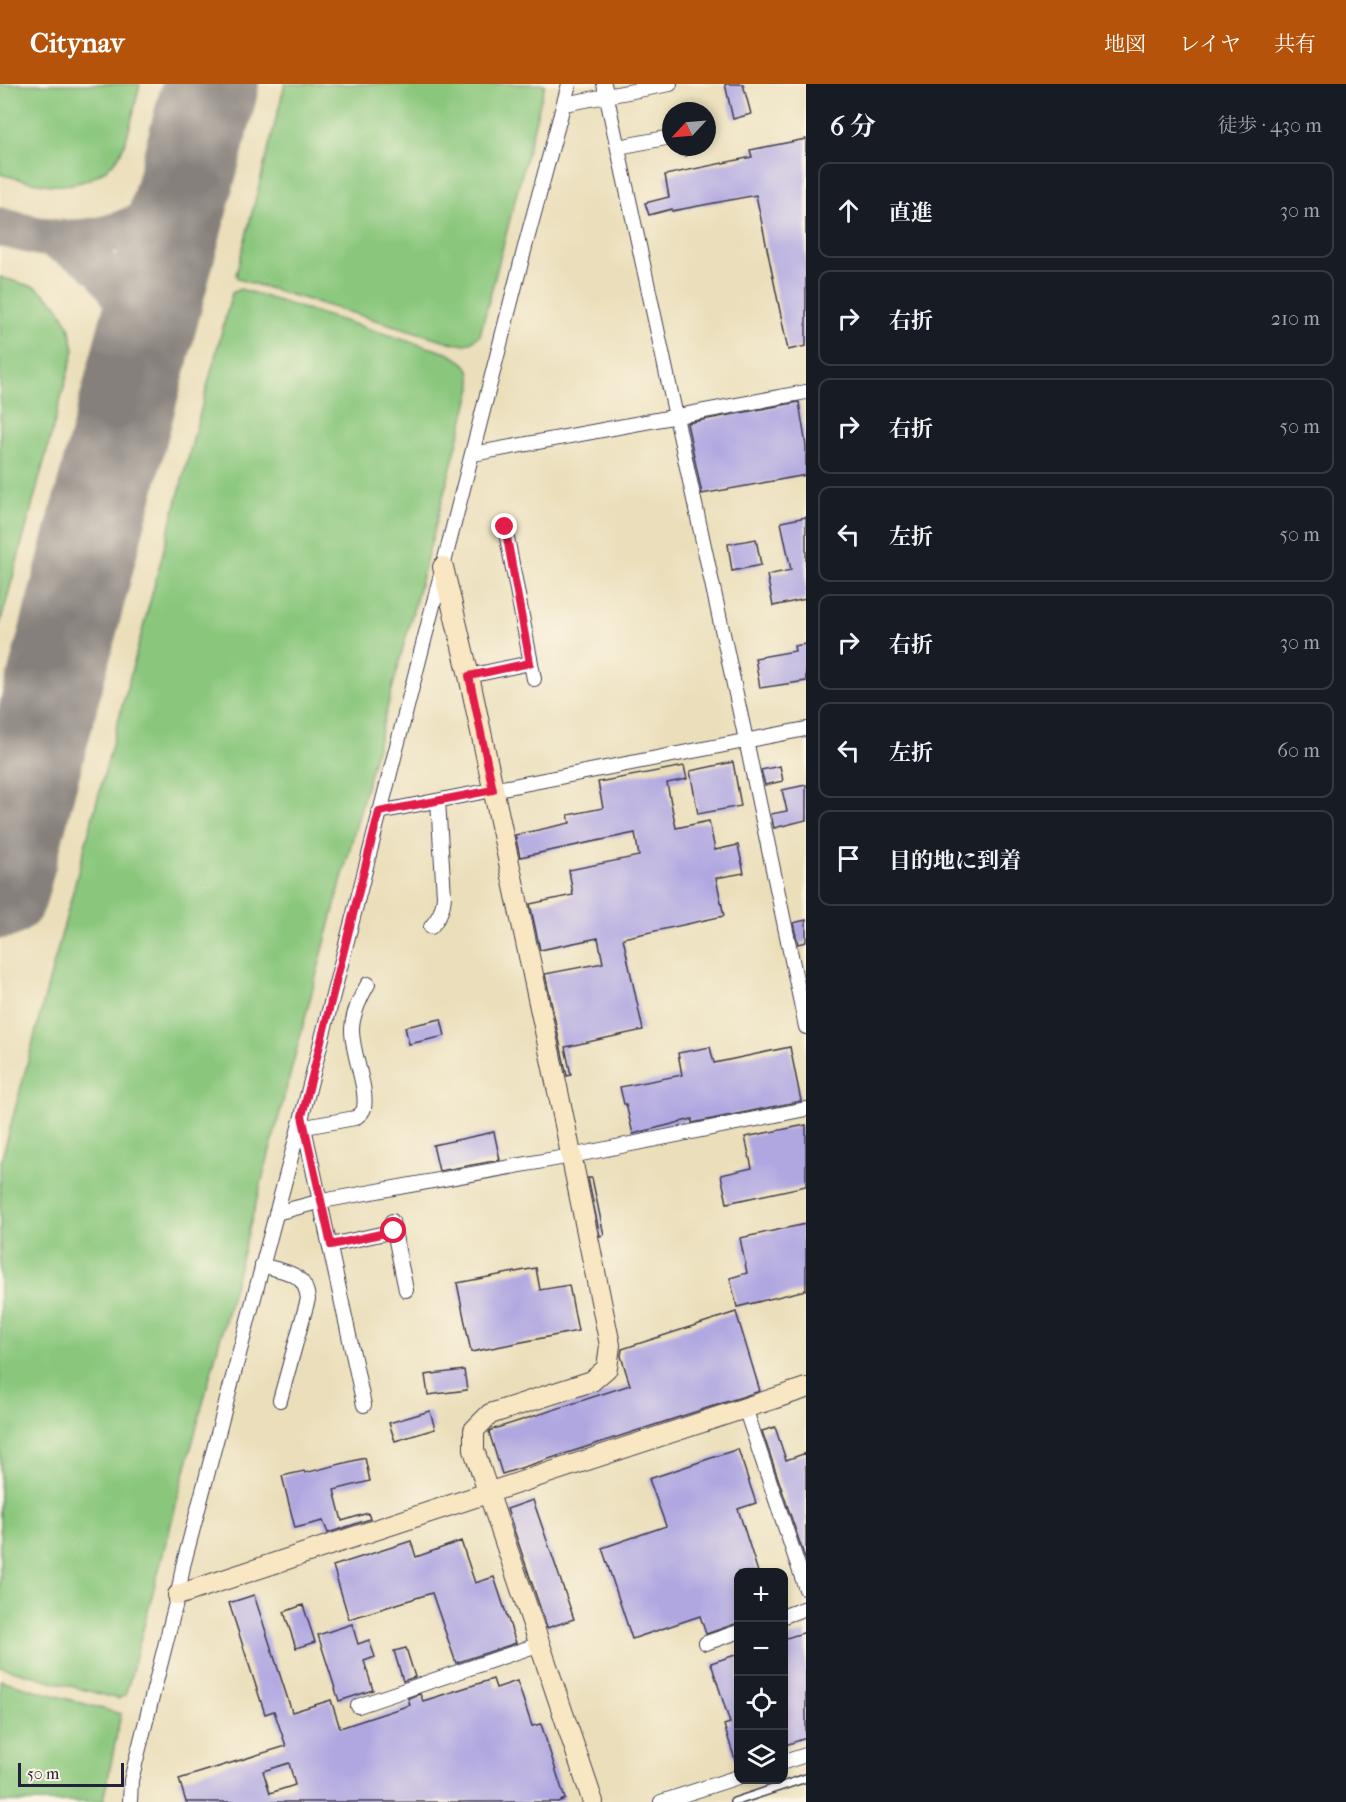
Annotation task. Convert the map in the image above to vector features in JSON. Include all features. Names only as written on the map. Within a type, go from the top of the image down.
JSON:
[{"type":"street","points":[[130,1802],[130,1780],[178,1595],[183,1566],[276,1213],[304,1121],[379,812],[569,84]]},
{"type":"street","points":[[564,104],[605,90],[670,84]]},
{"type":"street","points":[[605,90],[806,1028]]},
{"type":"street","points":[[618,147],[662,139]]},
{"type":"street","points":[[473,454],[806,392]]},
{"type":"street","points":[[505,527],[534,679]]},
{"type":"street","points":[[443,567],[469,676],[610,1345],[607,1368],[592,1381],[490,1414],[474,1430],[474,1450],[593,1802]]},
{"type":"street","points":[[469,676],[530,663]]},
{"type":"street","points":[[379,812],[806,729]]},
{"type":"street","points":[[431,927],[440,916],[444,896],[438,801]]},
{"type":"street","points":[[304,1121],[355,1118],[364,1108],[364,1096],[352,1029],[354,1014],[368,984]]},
{"type":"street","points":[[276,1213],[322,1201],[571,1156],[806,1109]]},
{"type":"street","points":[[304,1121],[364,1405]]},
{"type":"street","points":[[331,1245],[393,1226],[406,1290]]},
{"type":"street","points":[[262,1265],[299,1277],[307,1291],[308,1299],[280,1400]]},
{"type":"street","points":[[178,1595],[806,1388]]},
{"type":"street","points":[[745,1408],[806,1589]]},
{"type":"street","points":[[788,1614],[806,1608]]},
{"type":"street","points":[[706,1643],[734,1633]]},
{"type":"street","points":[[358,1706],[540,1644]]},
{"type":"street","points":[[788,1760],[806,1755]]},
{"type":"street","points":[[661,1802],[734,1778]]},
{"type":"lane","points":[[734,1802],[806,1778]]},
{"type":"green space","points":[[0,84],[140,84],[128,132],[121,151],[110,166],[103,172],[75,184],[50,185],[0,174]]},
{"type":"green space","points":[[285,84],[545,84],[480,335],[468,344],[453,343],[238,279],[236,275]]},
{"type":"green space","points":[[0,277],[37,288],[57,305],[69,326],[74,350],[0,625]]},
{"type":"green space","points":[[240,289],[447,353],[467,366],[471,375],[472,388],[128,1686],[125,1695],[118,1699],[0,1667],[0,1166],[232,293]]},
{"type":"green space","points":[[0,1680],[121,1714],[103,1802],[0,1802]]},
{"type":"building","points":[[725,84],[743,84],[751,114],[733,119]]},
{"type":"building","points":[[806,139],[806,346],[788,350],[756,195],[649,215],[645,203],[669,197],[665,175],[752,157],[750,150]]},
{"type":"building","points":[[799,402],[806,446],[806,475],[702,494],[687,423]]},
{"type":"building","points":[[806,517],[806,599],[773,606],[767,575],[791,570],[781,522]]},
{"type":"building","points":[[756,539],[761,565],[732,571],[728,544]]},
{"type":"building","points":[[806,644],[806,681],[760,688],[755,658],[795,651],[794,646]]},
{"type":"building","points":[[733,762],[741,806],[698,814],[690,771]]},
{"type":"building","points":[[684,766],[687,779],[667,783],[676,828],[709,821],[715,850],[738,845],[744,873],[716,878],[724,916],[623,938],[643,1030],[565,1047],[571,1075],[567,1076],[545,974],[603,963],[598,938],[540,950],[530,904],[573,895],[569,870],[639,856],[635,833],[520,857],[515,835],[570,823],[568,815],[603,808],[598,782]]},
{"type":"building","points":[[780,766],[783,781],[765,785],[761,770]]},
{"type":"building","points":[[806,785],[806,820],[774,828],[771,814],[787,811],[782,790]]},
{"type":"building","points":[[806,920],[806,942],[798,944],[793,923]]},
{"type":"building","points":[[441,1019],[445,1036],[409,1044],[405,1027]]},
{"type":"building","points":[[710,1047],[714,1063],[790,1047],[801,1101],[692,1123],[692,1119],[633,1134],[620,1087],[682,1075],[678,1053]]},
{"type":"building","points":[[806,1125],[806,1186],[727,1203],[721,1175],[752,1168],[745,1137]]},
{"type":"building","points":[[494,1132],[500,1160],[439,1171],[433,1145]]},
{"type":"building","points":[[588,1178],[592,1178],[604,1235],[600,1236]]},
{"type":"building","points":[[806,1224],[806,1290],[737,1307],[730,1278],[747,1273],[740,1238]]},
{"type":"building","points":[[536,1268],[540,1290],[569,1285],[578,1331],[471,1352],[457,1283]]},
{"type":"building","points":[[736,1312],[760,1391],[502,1474],[489,1432],[491,1430],[630,1385],[621,1356],[622,1349]]},
{"type":"building","points":[[464,1370],[467,1390],[428,1395],[425,1375]]},
{"type":"building","points":[[430,1411],[435,1429],[395,1441],[389,1423]]},
{"type":"building","points":[[775,1427],[786,1460],[806,1453],[806,1561],[762,1431]]},
{"type":"building","points":[[738,1449],[756,1503],[738,1509],[757,1568],[734,1568],[734,1624],[706,1634],[700,1616],[632,1639],[602,1548],[666,1526],[649,1479]]},
{"type":"building","points":[[365,1458],[370,1481],[334,1490],[342,1521],[368,1513],[370,1519],[328,1533],[323,1521],[295,1528],[282,1476],[304,1471],[305,1473]]},
{"type":"building","points":[[533,1500],[574,1619],[547,1628],[507,1509]]},
{"type":"building","points":[[411,1541],[416,1557],[461,1541],[475,1583],[494,1577],[516,1643],[456,1663],[432,1593],[349,1619],[333,1566]]},
{"type":"building","points":[[254,1595],[292,1712],[331,1700],[340,1728],[410,1705],[408,1698],[420,1694],[423,1701],[493,1679],[496,1688],[517,1681],[532,1726],[541,1724],[565,1799],[558,1802],[186,1802],[179,1779],[286,1746],[274,1711],[265,1714],[229,1603]],"holes":[[[289,1763],[295,1785],[270,1793],[263,1771]]]},
{"type":"building","points":[[303,1605],[315,1642],[296,1648],[284,1612]]},
{"type":"building","points":[[352,1624],[358,1644],[369,1640],[375,1657],[364,1661],[373,1690],[339,1701],[318,1635]]},
{"type":"building","points":[[806,1632],[806,1738],[788,1744],[788,1676],[788,1637]]},
{"type":"building","points":[[406,1648],[415,1677],[403,1681],[394,1651]]},
{"type":"building","points":[[734,1655],[734,1757],[724,1725],[730,1723],[711,1663]]},
{"type":"taxiway","points":[[0,227],[31,235],[64,239],[93,237],[121,230],[135,225],[158,209],[188,173]]},
{"type":"taxiway","points":[[50,238],[87,257],[102,270],[115,287],[135,323],[140,357]]},
{"type":"taxiway","points":[[0,850],[20,812]]},
{"type":"runway","points":[[0,891],[211,84]]},
{"type":"route","points":[[394,1231],[331,1245],[302,1116],[379,812],[493,790],[469,676],[530,663],[505,527]]}]
